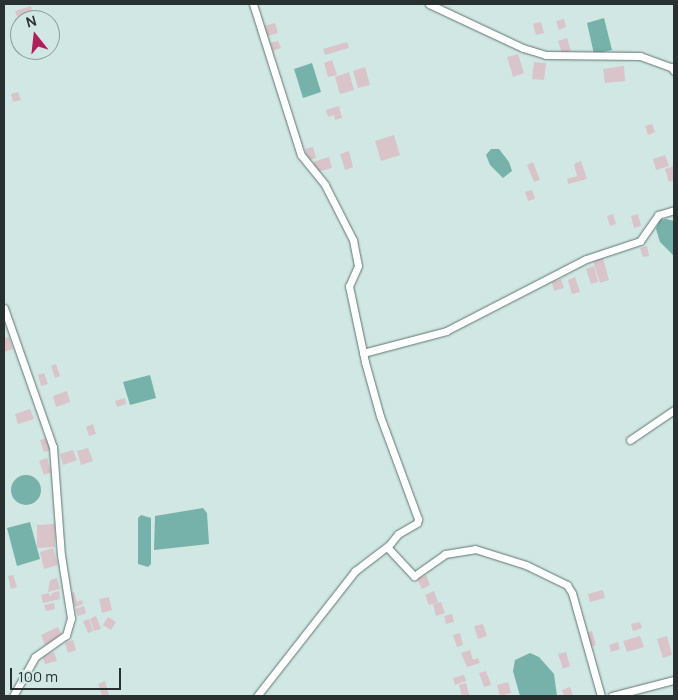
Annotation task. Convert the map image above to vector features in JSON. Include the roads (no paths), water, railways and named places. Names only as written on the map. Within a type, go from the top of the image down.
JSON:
[{"type":"street","points":[[253,4],[301,155],[324,185],[353,240],[358,266],[349,286],[363,354],[380,416],[418,519],[417,523],[398,534],[387,547],[355,571],[257,696]]},
{"type":"street","points":[[429,4],[523,48],[546,55],[640,56],[671,67],[674,71]]},
{"type":"street","points":[[363,354],[446,331],[586,259],[640,241],[658,215],[674,210]]},
{"type":"street","points":[[4,308],[53,447],[61,555],[71,618],[66,635],[35,657],[13,696]]},
{"type":"street","points":[[630,440],[674,410]]},
{"type":"street","points":[[387,547],[414,576],[445,554],[475,549],[526,565],[567,585],[572,593],[601,696]]},
{"type":"street","points":[[612,696],[674,680]]},
{"type":"water","points":[[604,18],[612,50],[594,54],[587,23]]},
{"type":"water","points":[[312,63],[321,92],[303,98],[294,69]]},
{"type":"water","points":[[491,149],[499,149],[509,162],[512,171],[503,178],[490,165],[486,155]]},
{"type":"water","points":[[659,220],[674,221],[674,256],[660,242],[656,229]]},
{"type":"water","points":[[150,375],[156,398],[130,405],[123,382]]},
{"type":"water","points":[[26,475],[37,479],[41,490],[37,501],[26,505],[15,501],[11,490],[15,479]]},
{"type":"water","points":[[203,508],[207,513],[209,544],[154,550],[155,516]]},
{"type":"water","points":[[141,515],[151,518],[151,564],[148,567],[138,564],[138,518]]},
{"type":"water","points":[[30,522],[40,559],[17,566],[7,528]]},
{"type":"water","points":[[530,653],[539,657],[554,674],[557,696],[520,696],[513,671],[515,660]]}]
